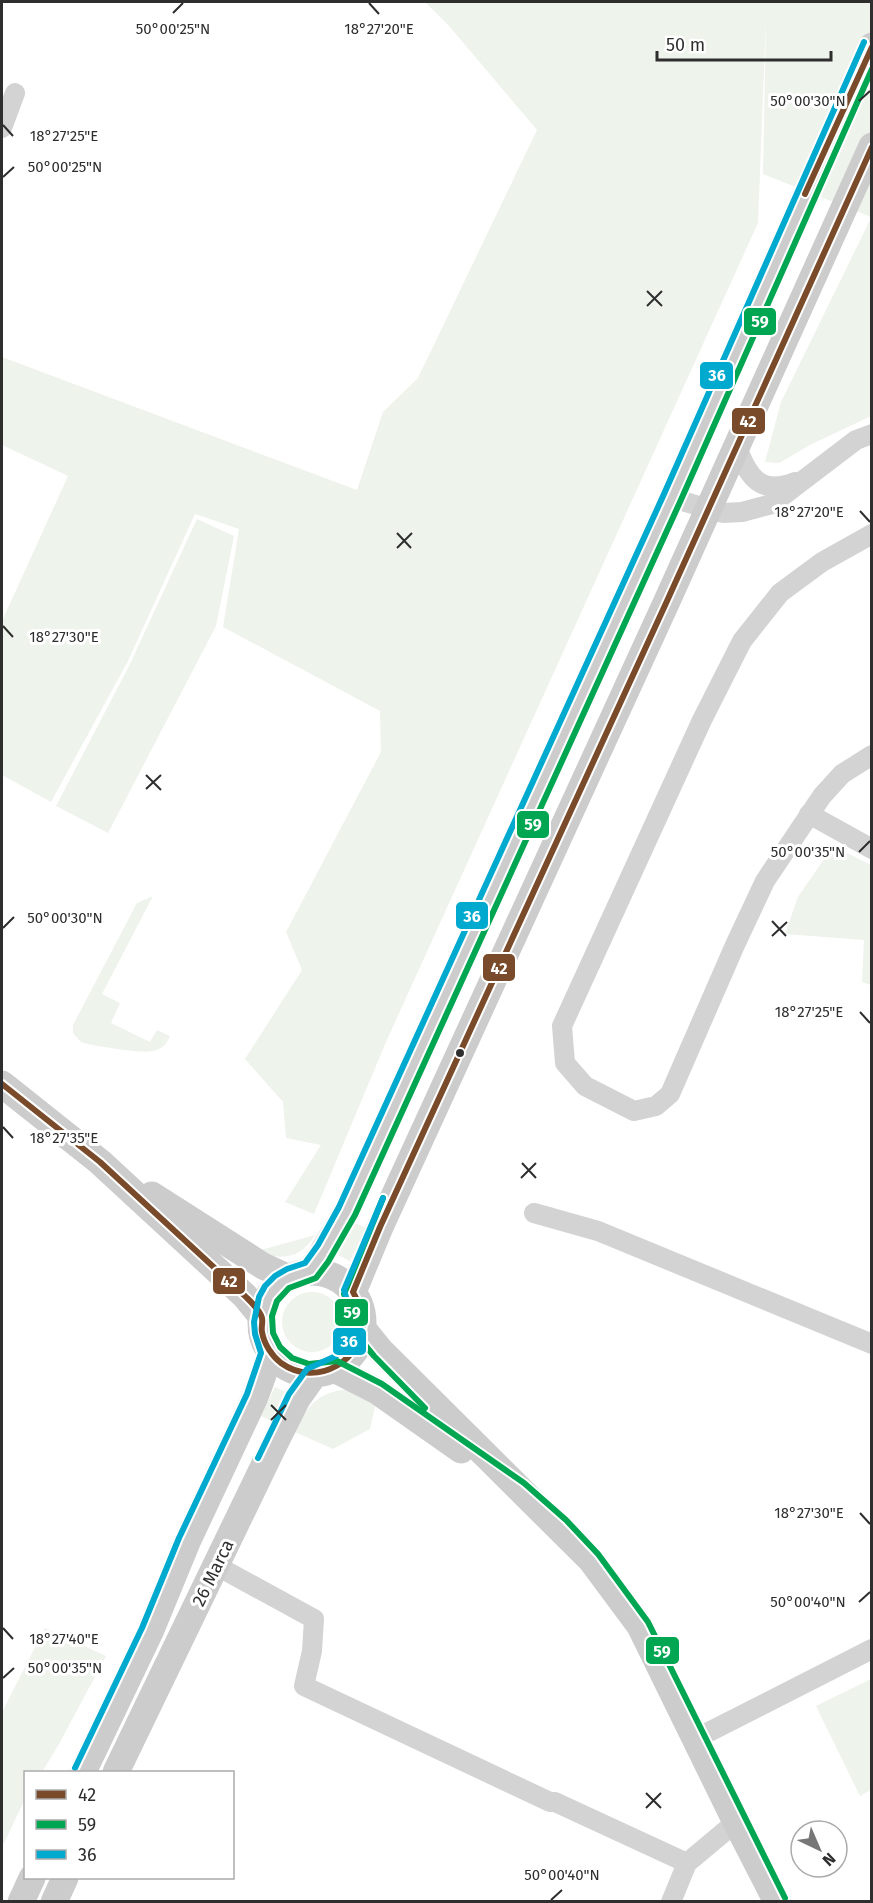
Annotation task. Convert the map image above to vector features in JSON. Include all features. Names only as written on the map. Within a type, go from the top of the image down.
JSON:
[{"type":"main road","points":[[519,1490],[377,1391],[324,1372],[298,1372],[283,1365],[271,1353],[262,1331],[262,1317],[267,1299],[273,1291],[299,1275],[320,1257],[347,1211],[672,498],[872,46]]},
{"type":"main road","points":[[353,1292],[380,1227],[657,623],[872,146]]},
{"type":"main road","points":[[2,1084],[100,1162],[245,1296],[262,1317]]},
{"type":"main road","points":[[100,1162],[263,1266],[299,1275],[333,1276],[353,1292],[363,1316],[363,1329],[358,1346],[348,1359],[324,1372]]},
{"type":"main road","points":[[363,1329],[387,1357],[519,1490],[560,1527],[620,1596],[640,1626],[777,1902]]},
{"type":"main road","name":"26 Marca","points":[[84,1771],[150,1632],[187,1542],[255,1397],[271,1353]]},
{"type":"main road","name":"26 Marca","points":[[117,1771],[297,1400],[324,1372]]},
{"type":"main road","points":[[21,1902],[32,1879]]},
{"type":"main road","points":[[54,1902],[65,1879]]},
{"type":"street","points":[[2,128],[15,93]]},
{"type":"street","points":[[672,498],[723,513],[742,512],[772,504],[856,440],[872,434]]},
{"type":"street","points":[[737,447],[746,470],[766,486],[781,488],[803,479]]},
{"type":"street","points":[[872,534],[822,562],[780,593],[742,641],[702,720],[562,1026],[565,1063],[585,1086],[634,1111],[657,1106],[670,1094],[765,881],[809,814],[842,774],[872,755]]},
{"type":"street","points":[[809,814],[872,849]]},
{"type":"street","points":[[534,1213],[598,1231],[872,1344]]},
{"type":"street","points":[[217,1566],[314,1619],[312,1651],[304,1686],[550,1802],[555,1802],[687,1863]]},
{"type":"street","points":[[695,1739],[872,1649]]},
{"type":"street","points":[[670,1902],[687,1863],[736,1822]]},
{"type":"shaded area","points":[[425,2],[871,2],[871,217],[763,174],[766,18],[758,223],[386,1042],[314,1214],[285,1202],[321,1145],[286,1138],[283,1102],[245,1059],[302,970],[286,932],[381,752],[380,711],[223,627],[239,529],[195,514],[128,661],[51,802],[2,775],[2,621],[68,476],[2,445],[2,357],[357,490],[383,412],[418,378],[537,130],[449,26]]},
{"type":"shaded area","points":[[871,218],[871,416],[810,445],[779,463],[765,462],[781,402]]},
{"type":"shaded area","points":[[197,519],[234,536],[216,626],[108,833],[56,806],[130,664]]},
{"type":"shaded area","points":[[833,846],[871,865],[871,985],[862,982],[864,940],[785,934],[798,897]]},
{"type":"shaded area","points":[[153,896],[102,994],[120,1003],[111,1023],[150,1042],[157,1030],[170,1036],[161,1048],[147,1052],[81,1042],[73,1033],[73,1025],[137,903]]},
{"type":"shaded area","points":[[355,1223],[366,1228],[350,1261],[338,1255]]},
{"type":"shaded area","points":[[315,1235],[303,1249],[290,1256],[274,1256],[257,1251]]},
{"type":"shaded area","points":[[306,1292],[318,1292],[329,1297],[337,1305],[342,1322],[340,1334],[329,1347],[318,1352],[306,1352],[295,1347],[287,1339],[282,1328],[282,1316],[287,1305],[295,1297]]},
{"type":"shaded area","points":[[275,1387],[286,1392],[273,1422],[261,1416]]},
{"type":"shaded area","points":[[349,1389],[376,1402],[370,1429],[333,1449],[295,1432],[309,1407],[321,1397]]},
{"type":"shaded area","points":[[45,1628],[106,1656],[43,1771],[24,1771],[24,1801],[2,1847],[2,1712]]},
{"type":"shaded area","points":[[871,1679],[871,1790],[860,1796],[816,1706]]},
{"type":"transit line","name":"36","points":[[75,1768],[142,1628],[179,1538],[247,1394],[261,1353],[254,1322],[259,1297],[265,1286],[275,1276],[305,1263],[339,1207],[664,494],[864,42]]},
{"type":"transit line","name":"42","points":[[805,194],[872,47]]},
{"type":"transit line","name":"59","points":[[785,1898],[648,1622],[598,1554],[566,1520],[524,1483],[382,1384],[337,1361],[309,1364],[292,1358],[280,1347],[273,1333],[272,1316],[277,1301],[289,1288],[316,1278],[355,1215],[680,502],[872,69]]},
{"type":"transit line","name":"42","points":[[2,1084],[100,1162],[250,1301],[261,1315],[262,1332],[267,1345],[281,1363],[295,1370],[309,1373],[336,1366],[347,1358],[362,1333],[361,1308],[353,1292],[380,1227],[872,147]]},
{"type":"transit line","name":"59","points":[[383,1198],[344,1294],[352,1313],[356,1334],[374,1356],[425,1408]]},
{"type":"transit line","name":"36","points":[[258,1458],[289,1394],[307,1369],[336,1356],[350,1341],[353,1321],[344,1290],[383,1198]]}]
